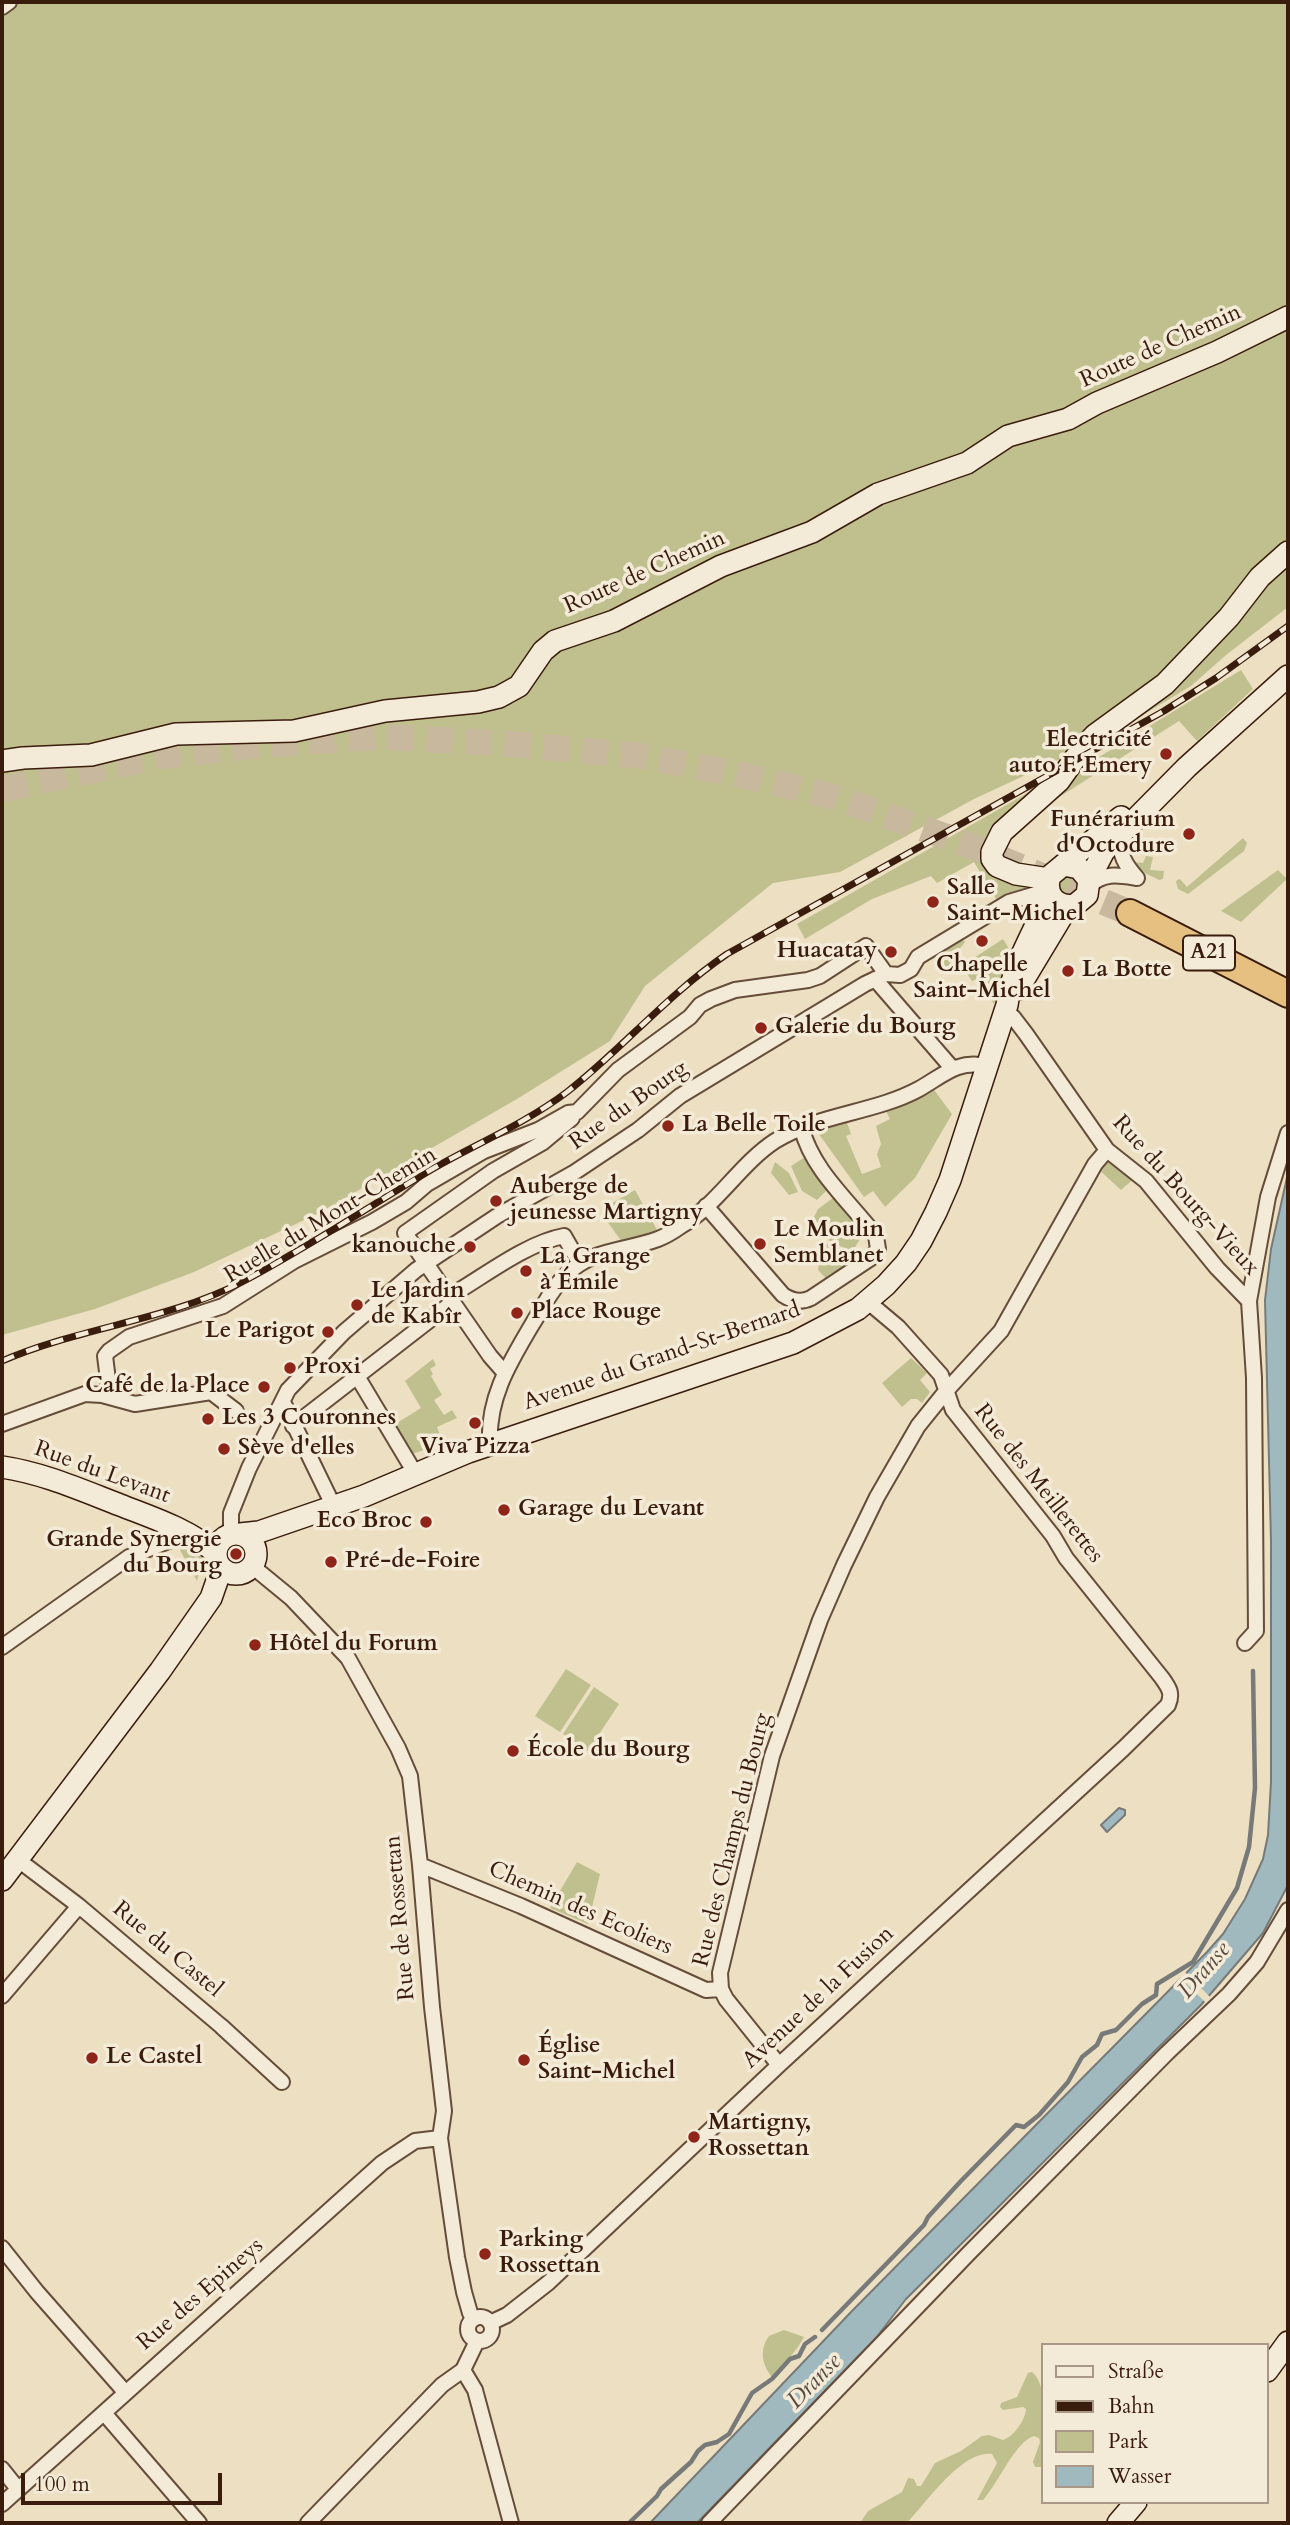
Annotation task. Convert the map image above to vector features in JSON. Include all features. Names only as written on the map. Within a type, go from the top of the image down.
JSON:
[{"type":"highway","name":"A21","points":[[1130,913],[1288,994]]},
{"type":"street","points":[[2,7],[9,2]]},
{"type":"street","name":"Route de Chemin","points":[[2,761],[91,755],[176,734],[294,732],[385,711],[478,702],[499,697],[519,686],[543,651],[555,641],[614,621],[721,566],[812,532],[878,494],[967,463],[1008,436],[1068,419],[1288,317]]},
{"type":"street","points":[[1120,836],[1119,849],[1125,865],[1137,878],[1107,875],[1089,883],[1079,868],[1056,887],[997,866],[992,859],[992,852],[1002,832],[1059,781],[1095,735],[1151,697],[1165,684],[1230,617],[1260,577],[1288,552]]},
{"type":"street","name":"Avenue du Grand-St-Bernard","points":[[1056,887],[1077,904],[1084,900],[1104,851],[1187,767],[1288,676]]},
{"type":"street","name":"Avenue du Grand-St-Bernard","points":[[160,1671],[250,1564],[279,1536],[331,1517],[365,1496],[415,1473],[793,1343],[850,1314],[867,1301],[906,1263],[933,1220],[950,1180],[1005,1009],[1056,887],[1122,817],[1187,767]]},
{"type":"street","name":"Rue du Bourg","points":[[226,1544],[231,1513],[249,1468],[288,1390],[344,1332],[426,1263],[497,1216],[575,1172],[628,1137],[680,1096],[881,977],[900,975],[911,969],[918,957],[1009,902],[1056,887]]},
{"type":"street","name":"Ruelle du Mont-Chemin","points":[[426,1263],[405,1233],[493,1171],[542,1143],[618,1070],[690,1017],[700,1005],[745,988],[820,976],[866,946],[881,977]]},
{"type":"street","points":[[881,977],[952,1068]]},
{"type":"street","name":"Rue du Bourg-Vieux","points":[[1005,1009],[1026,1034],[1107,1150],[1146,1181],[1217,1268],[1249,1301],[1254,1378],[1256,1631],[1245,1643]]},
{"type":"street","points":[[490,1445],[491,1414],[504,1372],[547,1300],[579,1262],[658,1239],[684,1225],[767,1147],[792,1132],[899,1098],[952,1068],[974,1063],[986,1066]]},
{"type":"street","name":"Ruelle du Mont-Chemin","points":[[107,1396],[109,1388],[105,1356],[129,1336],[223,1307],[295,1261],[372,1222],[405,1202],[427,1184],[484,1151],[538,1130],[568,1113],[577,1112]]},
{"type":"street","points":[[706,1206],[783,1295],[793,1300],[811,1298],[854,1272],[877,1253],[876,1236],[807,1147],[802,1129]]},
{"type":"street","points":[[1249,1301],[1268,1197],[1288,1133]]},
{"type":"street","name":"Rue des Champs du Bourg","points":[[779,2065],[721,1989],[720,1973],[772,1756],[820,1620],[877,1497],[918,1426],[1001,1331],[1096,1164],[1107,1150]]},
{"type":"street","points":[[293,1426],[452,1299],[523,1253],[564,1236],[579,1262]]},
{"type":"street","points":[[426,1263],[504,1372]]},
{"type":"street","name":"Rue des Meillerettes","points":[[867,1301],[898,1327],[941,1375],[953,1410],[1052,1536],[1066,1559],[1162,1678],[1171,1691],[1171,1698]]},
{"type":"street","points":[[357,1376],[415,1473]]},
{"type":"street","points":[[2,1424],[85,1394],[107,1396],[135,1404],[211,1392],[236,1411]]},
{"type":"street","points":[[283,1402],[333,1505]]},
{"type":"street","name":"Rue du Levant","points":[[2,1468],[29,1472],[65,1484],[226,1544]]},
{"type":"street","name":"Avenue du Grand-St-Bernard","points":[[2,1880],[160,1671],[214,1592],[226,1544],[365,1496]]},
{"type":"street","points":[[2,1647],[129,1557],[176,1538],[183,1530]]},
{"type":"street","points":[[252,1540],[250,1564],[227,1572],[226,1544],[252,1540]]},
{"type":"street","name":"Rue de Rossettan","points":[[250,1564],[291,1598],[343,1651],[354,1666],[410,1776],[444,2111],[440,2138],[457,2257],[464,2292],[474,2319]]},
{"type":"street","name":"Avenue de la Fusion","points":[[308,2523],[442,2385],[463,2370],[477,2341],[483,2341],[490,2335],[490,2323],[507,2315],[548,2283],[779,2065],[1123,1749],[1168,1705],[1171,1698]]},
{"type":"street","name":"Rue du Castel","points":[[17,1859],[79,1906],[223,2028],[282,2082]]},
{"type":"street","name":"Chemin des Ecoliers","points":[[420,1865],[521,1906],[706,1990],[721,1989]]},
{"type":"street","points":[[2,1996],[79,1906]]},
{"type":"street","points":[[709,2523],[987,2234],[1229,1994],[1257,1962],[1288,1910]]},
{"type":"street","name":"Rue des Epineys","points":[[2,2504],[382,2163],[415,2141],[440,2138]]},
{"type":"street","points":[[2,2248],[125,2392]]},
{"type":"street","points":[[477,2341],[471,2337],[469,2324],[474,2319],[484,2318],[490,2323]]},
{"type":"street","points":[[1269,2368],[1288,2342]]},
{"type":"street","points":[[463,2370],[475,2390],[510,2523]]},
{"type":"street","points":[[104,2413],[199,2523]]},
{"type":"street","points":[[2,2469],[18,2489]]},
{"type":"street","points":[[1118,2523],[1134,2504]]},
{"type":"green space","points":[[2,2],[1288,2],[1288,607],[1191,686],[1101,740],[974,799],[840,872],[773,883],[645,986],[610,1041],[517,1099],[319,1213],[194,1272],[95,1309],[2,1335]]},
{"type":"green space","points":[[1241,670],[1253,689],[1197,741],[1179,721],[1051,800],[1080,764],[1099,757]]},
{"type":"green space","points":[[1052,779],[987,835],[979,853],[986,865],[1026,883],[1025,889],[996,899],[974,862],[937,883],[931,876],[872,899],[805,939],[797,924]]},
{"type":"green space","points":[[1243,838],[1247,843],[1244,851],[1188,894],[1178,889],[1177,880],[1180,879],[1187,887]]},
{"type":"green space","points":[[1146,856],[1153,857],[1150,870],[1164,871],[1163,879],[1159,880],[1145,873],[1133,862],[1143,863]]},
{"type":"green space","points":[[1278,870],[1287,879],[1241,922],[1221,911]]},
{"type":"green space","points":[[1065,875],[1077,878],[1079,886],[1075,894],[1066,896],[1059,892],[1059,879]]},
{"type":"green space","points":[[1033,902],[1036,904],[1017,945],[1023,924],[1019,914],[1022,905]]},
{"type":"green space","points":[[1003,939],[1011,952],[994,1004],[977,979],[972,981],[960,963],[943,973],[934,958],[963,940],[965,942],[957,952],[959,957],[966,957],[969,961]]},
{"type":"green space","points":[[932,1087],[952,1114],[915,1178],[885,1207],[873,1191],[864,1197],[816,1130],[846,1120],[851,1134],[846,1136],[862,1174],[881,1167],[877,1154],[881,1144],[876,1126],[890,1119],[885,1109]]},
{"type":"green space","points":[[805,1157],[830,1187],[817,1200],[802,1191],[791,1166]]},
{"type":"green space","points":[[1108,1161],[1137,1176],[1121,1190],[1097,1168],[1101,1162]]},
{"type":"green space","points":[[775,1162],[789,1173],[798,1192],[789,1195],[771,1173]]},
{"type":"green space","points":[[635,1190],[657,1230],[622,1242],[604,1217],[610,1214],[607,1206]]},
{"type":"green space","points":[[833,1198],[865,1231],[852,1252],[830,1241],[810,1225],[818,1209]]},
{"type":"green space","points":[[821,1240],[845,1255],[852,1267],[830,1283],[818,1270]]},
{"type":"green space","points":[[911,1358],[927,1373],[920,1380],[930,1392],[922,1403],[911,1399],[902,1407],[882,1383]]},
{"type":"green space","points":[[433,1359],[436,1365],[430,1369],[433,1374],[431,1376],[442,1395],[434,1400],[444,1415],[452,1410],[457,1418],[437,1427],[443,1444],[409,1455],[392,1426],[421,1408],[405,1381]]},
{"type":"green space","points":[[236,1544],[243,1547],[246,1554],[243,1561],[236,1564],[229,1561],[226,1554],[229,1547]]},
{"type":"green space","points":[[185,1545],[204,1558],[197,1581],[180,1550],[180,1546]]},
{"type":"green space","points":[[566,1669],[591,1685],[560,1732],[535,1716]]},
{"type":"green space","points":[[594,1687],[619,1704],[588,1751],[563,1734]]},
{"type":"green space","points":[[577,1862],[600,1874],[588,1924],[550,1908]]},
{"type":"green space","points":[[784,2330],[804,2337],[794,2353],[772,2377],[764,2362],[764,2347],[769,2336]]},
{"type":"green space","points":[[1032,2372],[1038,2379],[1042,2390],[1042,2467],[1035,2467],[1033,2462],[1040,2442],[1039,2438],[1034,2436],[1020,2446],[983,2500],[977,2500],[997,2463],[992,2454],[969,2460],[957,2469],[907,2523],[860,2523],[868,2511],[902,2492],[908,2478],[914,2479],[917,2486],[921,2486],[935,2463],[961,2451],[982,2436],[989,2435],[1003,2440],[1015,2432],[1026,2409],[1023,2407],[1003,2410],[1000,2407],[1001,2403],[1017,2397],[1028,2373]]},
{"type":"water","name":"Dranse","points":[[1288,1173],[1288,1885],[1263,1933],[1201,2005],[906,2299],[876,2338],[697,2523],[650,2523],[852,2311],[1207,1952],[1223,1934],[1245,1899],[1263,1859],[1268,1835],[1271,1782],[1271,1541],[1265,1300],[1271,1249]]},
{"type":"water","points":[[1119,1808],[1125,1810],[1125,1815],[1107,1832],[1101,1825]]},
{"type":"pier","points":[[1185,1972],[1212,1999],[1207,2004],[1180,1977]]},
{"type":"waterway","points":[[822,2330],[1016,2125],[1024,2127],[1039,2115],[1068,2082],[1082,2057],[1097,2045],[1102,2034],[1116,2030],[1142,2004],[1156,1995],[1157,1984],[1193,1962],[1237,1888],[1249,1847],[1255,1788],[1253,1671]]},
{"type":"waterway","points":[[629,2523],[691,2462],[698,2451],[729,2434],[752,2393],[772,2379],[790,2359],[799,2356],[805,2344],[815,2337]]},
{"type":"tunnel","points":[[2,789],[161,756],[271,744],[385,737],[498,743],[635,755],[733,773],[831,796],[961,842],[1130,913]]},
{"type":"railway","points":[[2,1361],[32,1349],[213,1295],[291,1255],[434,1168],[519,1123],[567,1092],[685,986],[727,954],[1164,711],[1216,678],[1288,626]]},
{"type":"place","name":"Electricité auto F. Emery","points":[[1166,754]]},
{"type":"place","name":"Funérarium d'Octodure","points":[[1189,834]]},
{"type":"place","name":"Salle Saint-Michel","points":[[933,902]]},
{"type":"place","name":"Chapelle Saint-Michel","points":[[982,941]]},
{"type":"place","name":"Huacatay","points":[[891,952]]},
{"type":"place","name":"La Botte","points":[[1068,971]]},
{"type":"place","name":"Galerie du Bourg","points":[[761,1028]]},
{"type":"place","name":"La Belle Toile","points":[[668,1126]]},
{"type":"place","name":"Auberge de jeunesse Martigny","points":[[496,1201]]},
{"type":"place","name":"Le Moulin Semblanet","points":[[760,1244]]},
{"type":"place","name":"kanouche","points":[[470,1247]]},
{"type":"place","name":"La Grange à Émile","points":[[526,1271]]},
{"type":"place","name":"Le Jardin de Kabîr","points":[[357,1305]]},
{"type":"place","name":"Place Rouge","points":[[517,1313]]},
{"type":"place","name":"Le Parigot","points":[[328,1332]]},
{"type":"place","name":"Proxi","points":[[290,1368]]},
{"type":"place","name":"Café de la Place","points":[[264,1387]]},
{"type":"place","name":"Les 3 Couronnes","points":[[208,1419]]},
{"type":"place","name":"Viva Pizza","points":[[475,1423]]},
{"type":"place","name":"Sève d'elles","points":[[224,1449]]},
{"type":"place","name":"Garage du Levant","points":[[504,1510]]},
{"type":"place","name":"Eco Broc","points":[[426,1522]]},
{"type":"place","name":"Grande Synergie du Bourg","points":[[236,1554]]},
{"type":"place","name":"Pré-de-Foire","points":[[331,1562]]},
{"type":"place","name":"Hôtel du Forum","points":[[255,1645]]},
{"type":"place","name":"École du Bourg","points":[[513,1751]]},
{"type":"place","name":"Le Castel","points":[[92,2058]]},
{"type":"place","name":"Église Saint-Michel","points":[[524,2060]]},
{"type":"place","name":"Martigny, Rossettan","points":[[694,2137]]},
{"type":"place","name":"Parking Rossettan","points":[[485,2254]]}]
